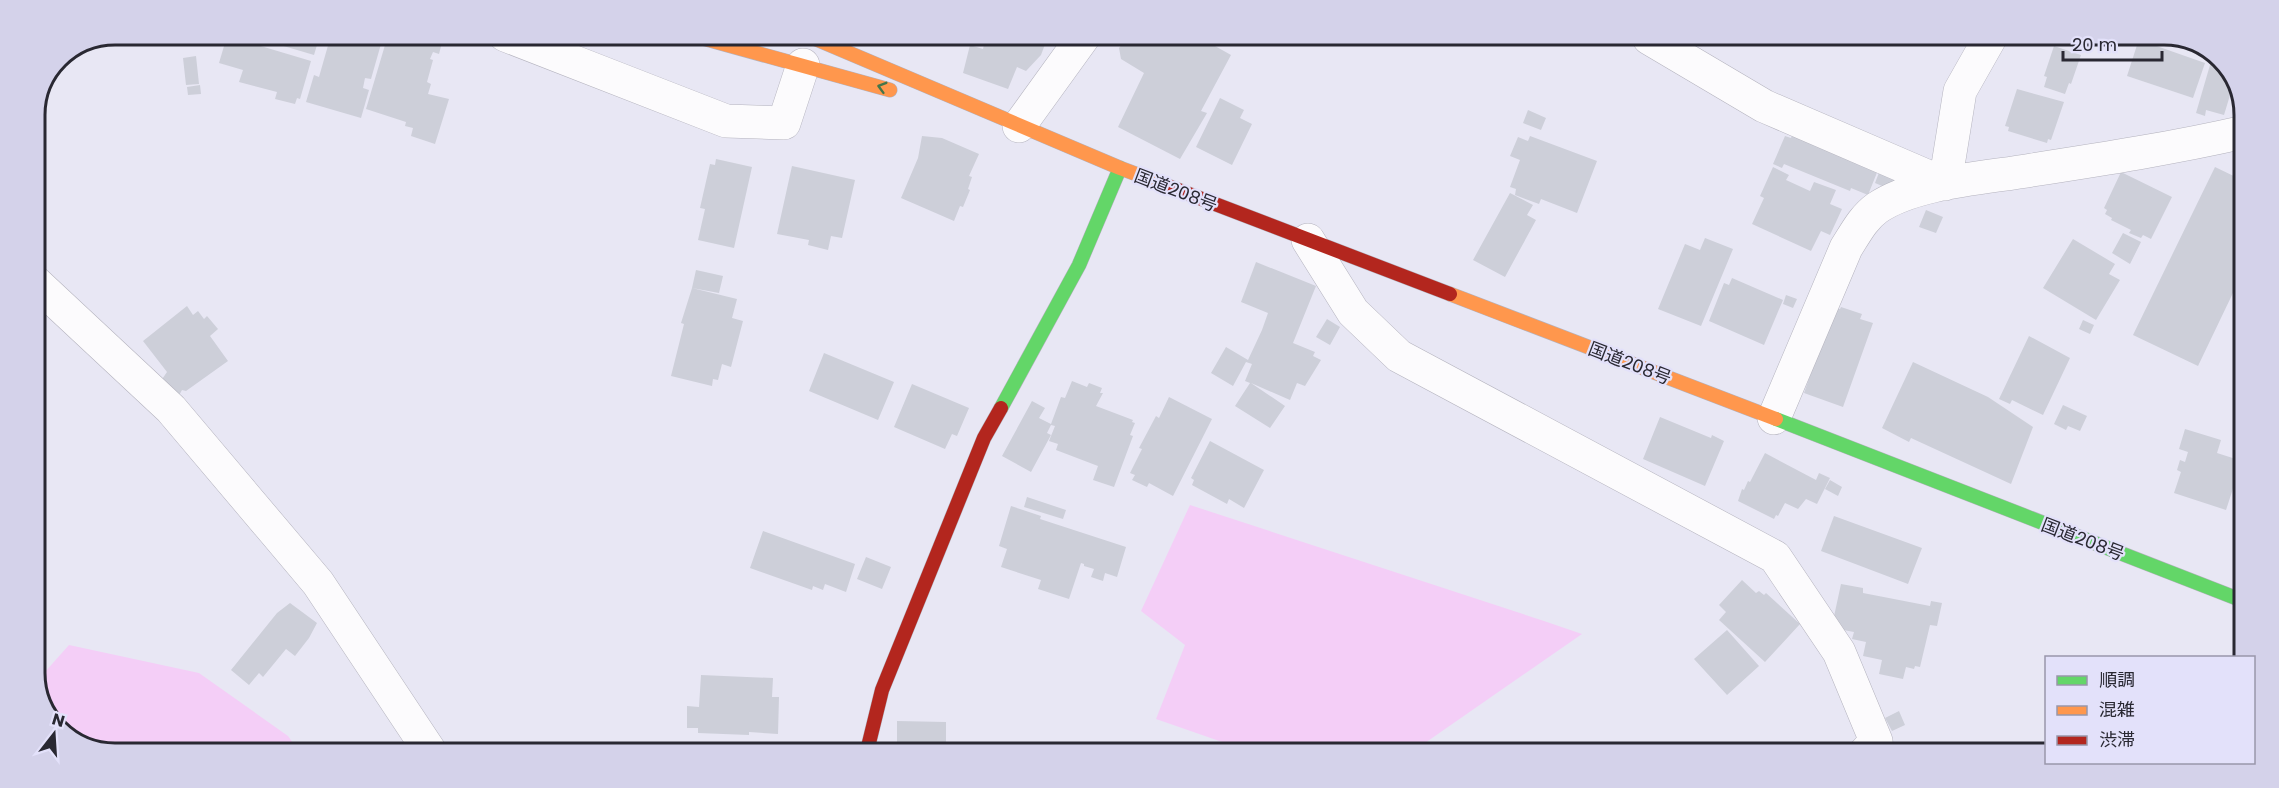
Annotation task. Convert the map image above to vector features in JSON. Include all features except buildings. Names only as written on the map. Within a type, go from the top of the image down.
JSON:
[{"type":"main road","name":"国道208号","points":[[766,45],[806,50],[1019,126],[1120,168],[1774,418],[2234,597]]},
{"type":"main road","name":"国道208号","points":[[806,50],[911,95],[1019,126]]},
{"type":"main road","points":[[869,743],[882,690],[984,438],[1079,265],[1120,168]]},
{"type":"street","points":[[531,45],[726,121],[784,123],[806,50]]},
{"type":"street","points":[[1019,126],[1078,45]]},
{"type":"street","points":[[1661,45],[1764,106],[1945,184]]},
{"type":"street","points":[[1945,184],[1960,91],[1986,45]]},
{"type":"street","points":[[1774,418],[1833,277],[1859,227],[1876,209],[1906,195],[1945,184],[2178,147],[2234,134]]},
{"type":"street","points":[[1308,240],[1353,312],[1399,356],[1774,557],[1839,652],[1876,741],[1874,743]]},
{"type":"street","points":[[45,291],[171,410],[310,574],[424,743]]},
{"type":"shaded area","points":[[1190,505],[1582,634],[1425,743],[1225,743],[1156,719],[1185,645],[1141,611]]},
{"type":"shaded area","points":[[69,645],[199,673],[288,736],[293,743],[115,743],[92,739],[84,736],[84,704],[52,704],[45,672]]},
{"type":"traffic: fast","points":[[1001,408],[1079,265],[1120,168]]},
{"type":"traffic: fast","points":[[1776,419],[2234,597]]},
{"type":"traffic: slow","points":[[728,45],[890,90]]},
{"type":"traffic: slow","points":[[830,45],[1120,168],[1168,186]]},
{"type":"traffic: slow","points":[[1450,294],[1776,419]]},
{"type":"traffic: jam","points":[[1168,186],[1450,294]]},
{"type":"traffic: jam","points":[[869,743],[882,690],[984,438],[1001,408]]}]
